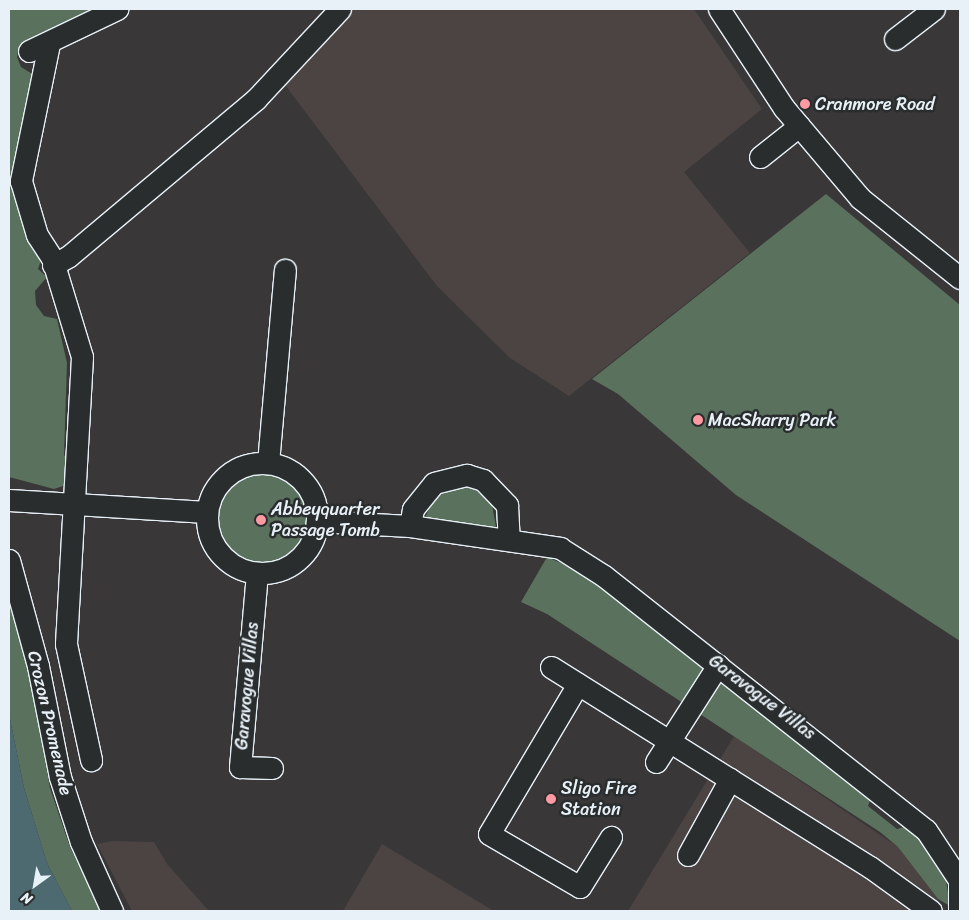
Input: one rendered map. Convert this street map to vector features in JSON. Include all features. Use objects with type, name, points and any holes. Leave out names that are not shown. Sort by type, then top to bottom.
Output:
[{"type":"street","points":[[91,760],[66,644],[66,580],[76,503],[82,357],[54,269],[23,199],[21,181],[39,47],[117,9]]},
{"type":"street","points":[[54,269],[256,99],[340,9]]},
{"type":"street","points":[[719,9],[799,126],[860,198],[960,278]]},
{"type":"street","points":[[895,39],[934,9]]},
{"type":"street","points":[[760,157],[799,126]]},
{"type":"street","points":[[268,463],[285,270]]},
{"type":"street","points":[[268,463],[291,471],[305,484],[318,521],[313,539],[302,556],[284,569],[257,573],[233,566],[218,551],[209,534],[207,512],[214,490],[228,475],[244,466],[268,463]]},
{"type":"street","points":[[410,526],[413,510],[434,483],[467,475],[483,480],[507,504],[509,538]]},
{"type":"street","points":[[9,500],[207,512]]},
{"type":"street","name":"Garavogue Villas","points":[[318,521],[410,526],[509,538],[560,548],[604,576],[718,664],[926,830],[959,880],[959,911]]},
{"type":"street","name":"Crozon Promenade","points":[[9,560],[38,666],[60,777],[81,842],[112,911]]},
{"type":"street","name":"Garavogue Villas","points":[[257,573],[240,767],[272,768]]},
{"type":"street","points":[[656,762],[671,742],[718,664]]},
{"type":"street","points":[[551,667],[870,867],[931,911]]},
{"type":"street","points":[[578,684],[489,834],[580,887],[611,836]]},
{"type":"street","points":[[688,855],[730,779]]},
{"type":"shaded area","points":[[346,9],[694,9],[762,109],[684,172],[750,253],[569,396],[510,358],[437,286],[285,85]]},
{"type":"shaded area","points":[[734,736],[898,847],[938,899],[934,911],[628,911]]},
{"type":"shaded area","points":[[112,841],[154,842],[167,864],[209,911],[132,911],[97,844]]},
{"type":"shaded area","points":[[382,844],[494,911],[343,911]]},
{"type":"green space","points":[[9,9],[92,9],[19,46],[17,57],[21,67],[37,77],[11,174],[17,177],[43,255],[38,269],[47,277],[35,291],[36,305],[44,316],[57,319],[67,363],[64,455],[71,463],[69,484],[54,489],[9,477]]},
{"type":"green space","points":[[826,194],[960,305],[960,641],[736,495],[618,394],[592,379]]},
{"type":"green space","points":[[262,473],[279,476],[294,486],[304,501],[307,518],[304,535],[294,550],[279,560],[262,563],[245,560],[230,550],[220,535],[217,518],[220,501],[230,486],[245,476]]},
{"type":"green space","points":[[465,486],[476,490],[492,505],[496,527],[425,518],[434,497]]},
{"type":"green space","points":[[547,557],[585,573],[872,795],[868,806],[897,829],[908,826],[931,850],[945,874],[950,906],[938,899],[898,847],[880,832],[547,614],[521,602]]},
{"type":"green space","points":[[9,602],[31,682],[50,788],[70,847],[101,911],[72,911],[47,863],[24,788],[9,714]]},
{"type":"water","points":[[9,714],[24,788],[47,863],[72,911],[9,911]]},
{"type":"place","name":"Cranmore Road","points":[[805,104]]},
{"type":"place","name":"MacSharry Park","points":[[698,420]]},
{"type":"place","name":"Abbeyquarter Passage Tomb","points":[[261,520]]},
{"type":"place","name":"Sligo Fire Station","points":[[551,799]]}]
